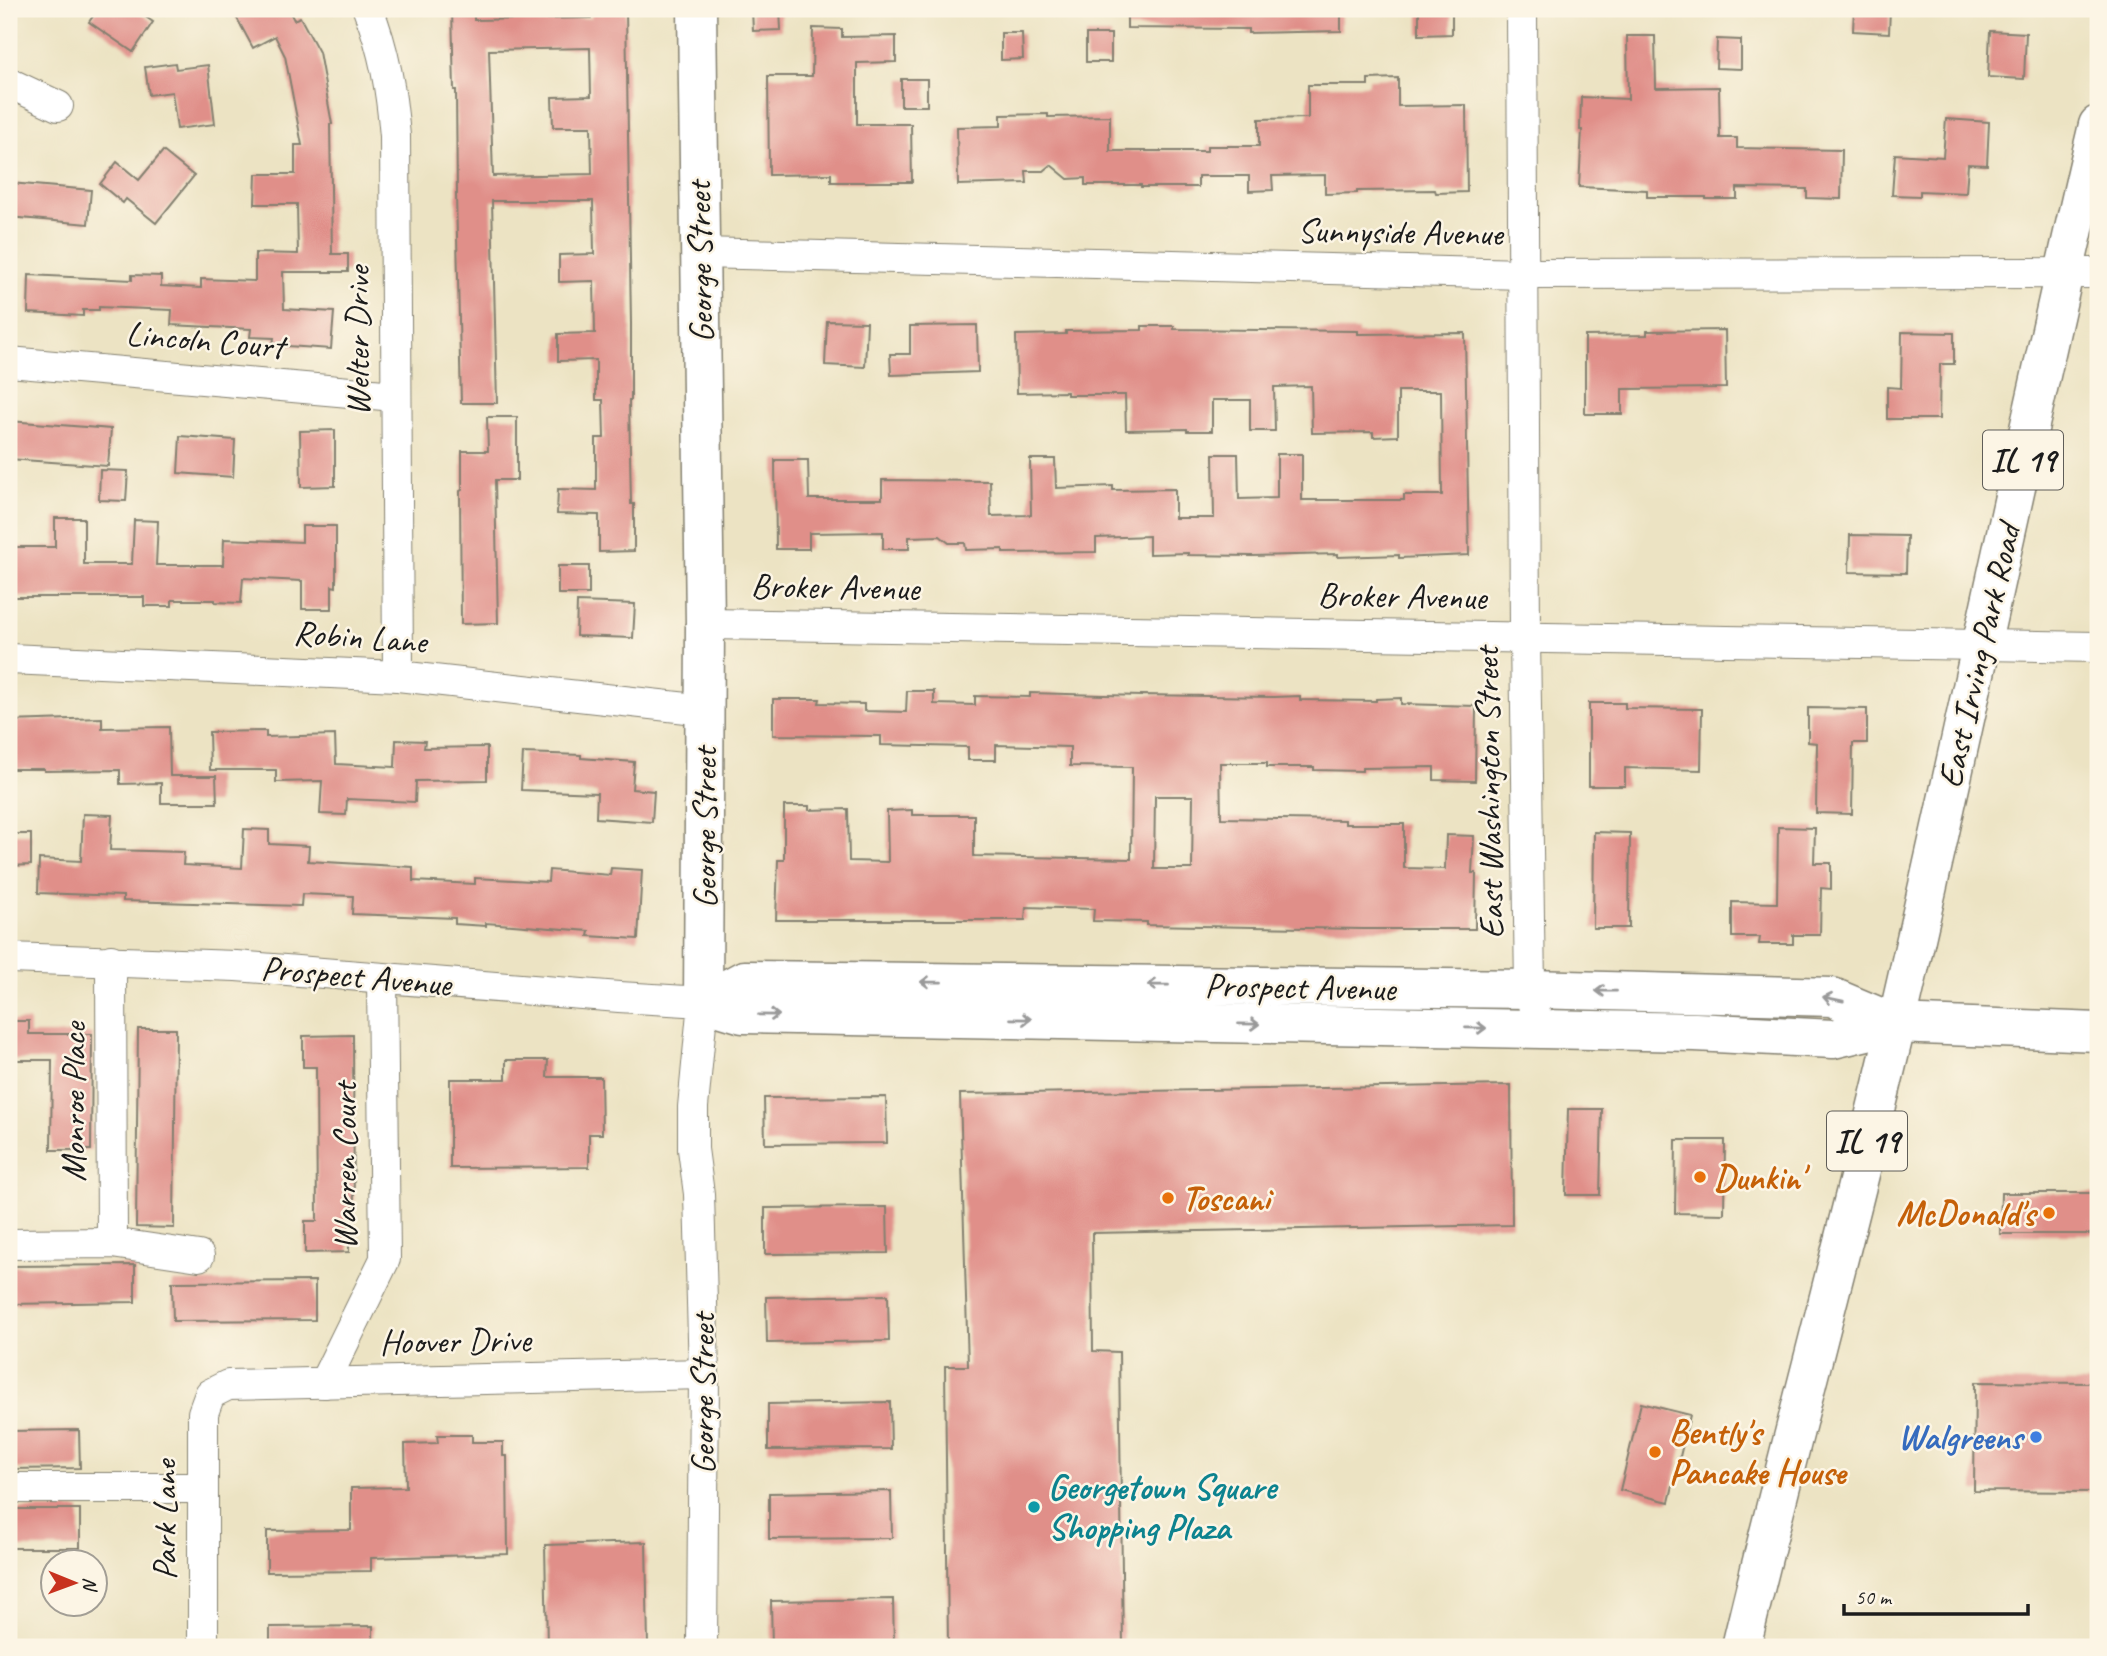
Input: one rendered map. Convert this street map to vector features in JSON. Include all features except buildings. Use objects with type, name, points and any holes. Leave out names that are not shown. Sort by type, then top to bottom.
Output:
[{"type":"street","name":"Welter Drive","points":[[368,9],[388,72],[395,136],[397,676]]},
{"type":"street","name":"George Street","points":[[697,9],[705,710],[703,1002],[693,1107],[693,1149],[699,1194],[704,1374],[702,1647]]},
{"type":"street","name":"East Washington Street","points":[[1522,9],[1525,637],[1530,989],[1538,1029]]},
{"type":"street","points":[[9,83],[58,106]]},
{"type":"street","name":"East Irving Park Road","points":[[1896,1024],[1982,645],[2081,273],[2098,125]]},
{"type":"street","name":"Sunnyside Avenue","points":[[700,253],[1524,274],[2081,273]]},
{"type":"street","name":"Lincoln Court","points":[[9,362],[396,396]]},
{"type":"street","name":"Broker Avenue","points":[[705,624],[2098,647]]},
{"type":"street","name":"Robin Lane","points":[[9,659],[397,676],[705,710]]},
{"type":"street","name":"Prospect Avenue","points":[[9,958],[236,966],[703,1002],[743,1014],[1695,1032],[1833,1039],[1896,1024],[2098,1032]]},
{"type":"street","name":"Monroe Place","points":[[111,960],[112,1243]]},
{"type":"street","name":"Warren Court","points":[[324,1383],[385,1259],[382,978]]},
{"type":"street","name":"Prospect Avenue","points":[[703,1002],[744,980],[1530,989],[1832,997],[1896,1024]]},
{"type":"street","name":"IL 19","points":[[1741,1647],[1896,1024]]},
{"type":"street","points":[[9,1244],[112,1243],[199,1256]]},
{"type":"street","name":"Hoover Drive","points":[[210,1394],[228,1385],[704,1374]]},
{"type":"street","name":"Park Lane","points":[[203,1647],[203,1413],[210,1394]]},
{"type":"street","points":[[9,1488],[202,1488]]},
{"type":"place","name":"Dunkin'","points":[[1700,1177]]},
{"type":"place","name":"Toscani","points":[[1168,1198]]},
{"type":"place","name":"McDonald's","points":[[2049,1213]]},
{"type":"place","name":"Walgreens","points":[[2036,1437]]},
{"type":"place","name":"Bently's Pancake House","points":[[1655,1452]]},
{"type":"place","name":"Georgetown Square Shopping Plaza","points":[[1034,1507]]}]
